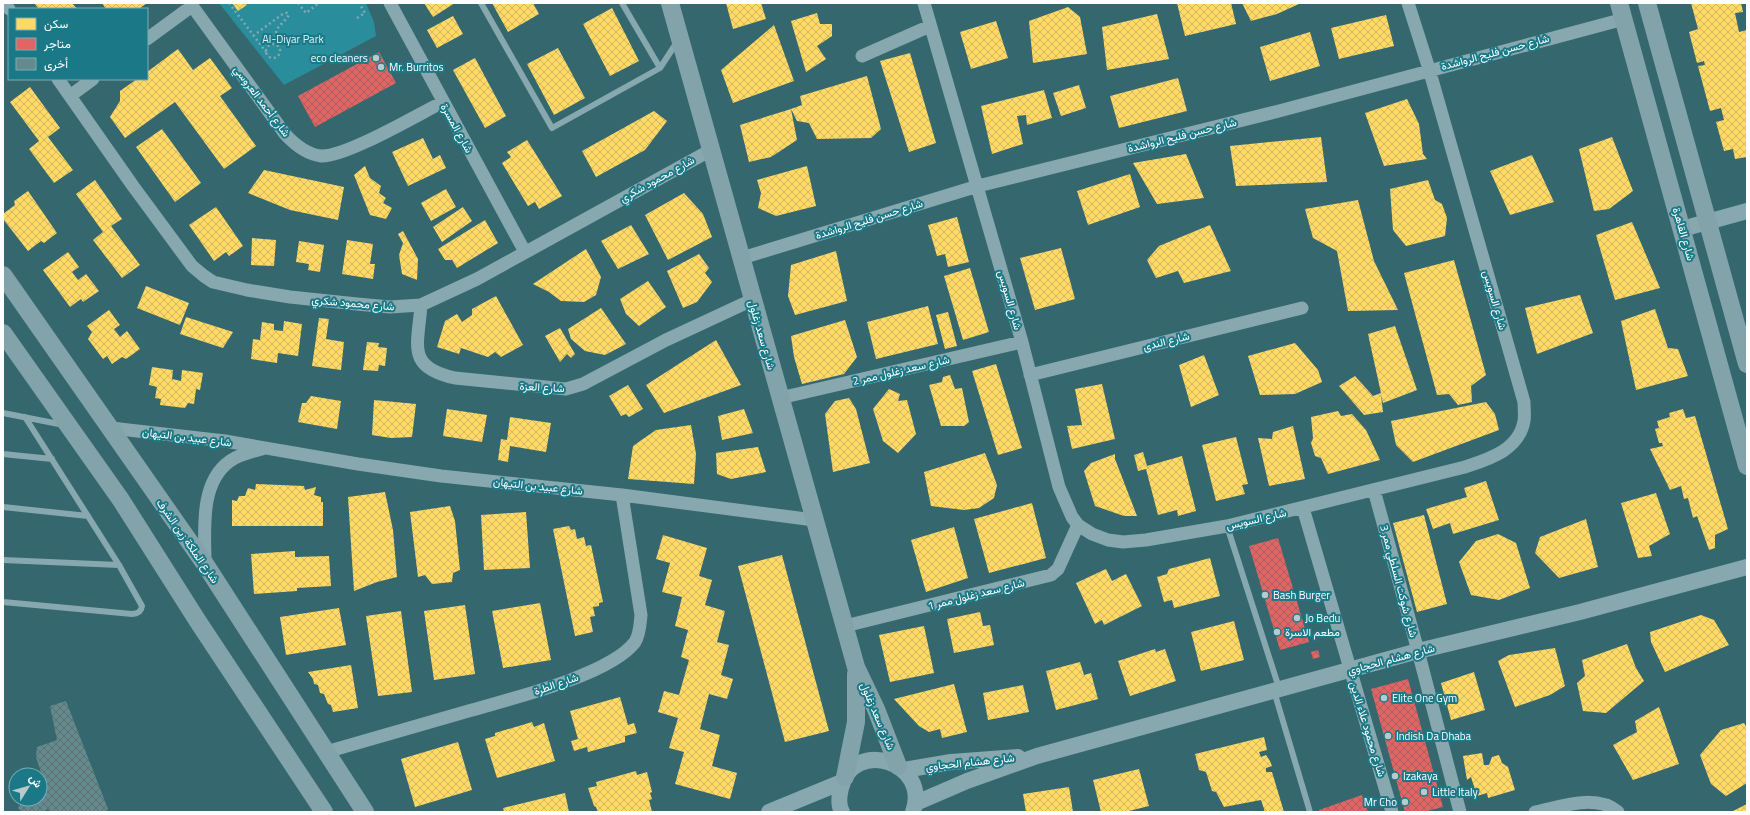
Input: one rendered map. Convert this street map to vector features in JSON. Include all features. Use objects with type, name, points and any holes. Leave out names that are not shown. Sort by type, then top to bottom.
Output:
[{"type":"main road","name":"شارع سعد زغلول","points":[[670,3],[856,667],[901,768]]},
{"type":"main road","points":[[1647,3],[1747,364]]},
{"type":"main road","name":"شارع القاهرة","points":[[1622,11],[1747,466]]},
{"type":"main road","name":"شارع الملكة زين الشرف","points":[[3,275],[205,564],[366,812]]},
{"type":"main road","points":[[3,333],[121,500],[316,805]]},
{"type":"main road","name":"شارع سعد زغلول","points":[[844,779],[856,722],[856,667]]},
{"type":"street","name":"شارع المسرة","points":[[390,3],[526,252]]},
{"type":"street","name":"شارع السويس","points":[[924,3],[1022,342],[1059,487],[1072,517],[1078,525],[1092,534],[1108,540],[1123,542],[1146,540],[1227,526],[1374,490],[1488,460],[1505,450],[1514,442],[1524,420],[1524,402],[1429,70],[1408,3]]},
{"type":"street","name":"شارع أحمد العروسي","points":[[191,5],[285,134],[303,150],[322,156],[345,151],[443,102]]},
{"type":"street","points":[[148,39],[191,5]]},
{"type":"street","name":"شارع حسن فليح الرواشدة","points":[[742,258],[978,186],[1279,111],[1429,70],[1622,11]]},
{"type":"street","points":[[862,56],[930,26]]},
{"type":"street","name":"شارع محمود شكري","points":[[59,80],[192,266],[204,276],[227,287],[290,297],[390,307],[422,306],[526,252],[711,150]]},
{"type":"street","points":[[70,96],[92,80]]},
{"type":"street","points":[[1682,229],[1747,211]]},
{"type":"street","name":"شارع العزة","points":[[422,306],[417,354],[424,365],[431,370],[440,375],[455,378],[566,389],[583,384],[666,340],[752,300]]},
{"type":"street","name":"شارع الندى","points":[[1030,375],[1302,308]]},
{"type":"street","name":"شارع سعد زغلول ممر 2","points":[[780,398],[1022,342]]},
{"type":"street","name":"شارع عبيد بن التيهان","points":[[111,428],[191,436],[441,476],[622,495],[814,520]]},
{"type":"street","name":"شارع عبيد بن التيهان","points":[[205,564],[204,526],[208,499],[213,482],[230,461],[240,455],[263,448]]},
{"type":"street","name":"شارع شوكت السلطي ممر 3","points":[[1374,490],[1418,650],[1460,812]]},
{"type":"street","name":"شارع الطرة","points":[[326,752],[545,688],[595,669],[628,649],[636,641],[640,630],[641,615],[622,495]]},
{"type":"street","name":"شارع محمود علاء الدين","points":[[1303,508],[1392,812]]},
{"type":"street","name":"شارع سعد زغلول ممر 1","points":[[844,626],[1052,575],[1058,569],[1078,525]]},
{"type":"street","name":"شارع هشام الحجاوي","points":[[914,807],[1037,756],[1418,650],[1580,612],[1747,567]]},
{"type":"street","name":"شارع هشام الحجاوي","points":[[901,768],[951,762],[1037,756]]},
{"type":"street","points":[[842,812],[839,795],[844,779],[853,768],[864,762],[875,759],[887,761],[901,768],[911,780],[915,791],[914,807]]},
{"type":"street","points":[[769,812],[844,779]]},
{"type":"street","points":[[1535,812],[1582,802],[1602,804],[1618,812]]},
{"type":"lane","points":[[481,3],[552,128],[660,68],[680,37]]},
{"type":"lane","points":[[622,3],[660,68]]},
{"type":"lane","points":[[3,413],[69,426]]},
{"type":"lane","points":[[3,602],[137,614],[141,611],[142,606],[119,566],[25,417]]},
{"type":"lane","points":[[3,454],[52,459]]},
{"type":"lane","points":[[3,507],[88,516]]},
{"type":"lane","points":[[1227,526],[1276,689],[1310,812]]},
{"type":"lane","points":[[3,560],[119,566]]},
{"type":"path","points":[[229,3],[253,36],[270,58],[277,58],[280,51],[277,45],[275,32],[279,25],[289,15],[284,13],[253,36]]},
{"type":"path","points":[[298,3],[306,13],[319,3]]},
{"type":"path","points":[[357,18],[365,13],[359,3]]},
{"type":"path","points":[[266,52],[268,46],[277,45]]},
{"type":"green space","name":"Al-Diyar Park","points":[[219,3],[366,3],[374,22],[376,36],[284,85]]},
{"type":"building: سكن","points":[[34,3],[72,3],[76,8],[38,8]]},
{"type":"building: سكن","points":[[102,3],[147,3],[140,8],[105,8]]},
{"type":"building: سكن","points":[[232,3],[245,3],[247,5],[238,11]]},
{"type":"building: سكن","points":[[424,3],[455,3],[433,17]]},
{"type":"building: سكن","points":[[492,3],[533,3],[539,14],[508,32]]},
{"type":"building: سكن","points":[[726,3],[761,3],[766,19],[733,29]]},
{"type":"building: سكن","points":[[1177,3],[1231,3],[1236,24],[1185,36]]},
{"type":"building: سكن","points":[[1242,3],[1301,3],[1277,14],[1251,21]]},
{"type":"building: سكن","points":[[1691,3],[1741,3],[1743,12],[1735,13],[1739,32],[1747,30],[1747,157],[1735,159],[1733,149],[1724,151],[1716,122],[1724,120],[1721,108],[1710,111],[1698,66],[1705,65],[1704,61],[1697,63],[1689,32],[1698,29]]},
{"type":"building: سكن","points":[[1068,7],[1080,17],[1087,54],[1033,63],[1029,21]]},
{"type":"building: سكن","points":[[612,8],[639,61],[610,76],[583,24]]},
{"type":"building: سكن","points":[[817,13],[820,24],[832,24],[832,36],[817,46],[826,59],[806,72],[791,21]]},
{"type":"building: سكن","points":[[1157,14],[1169,59],[1107,70],[1102,27]]},
{"type":"building: سكن","points":[[1386,15],[1394,46],[1339,59],[1331,28]]},
{"type":"building: سكن","points":[[453,16],[463,34],[437,48],[427,30]]},
{"type":"building: سكن","points":[[996,21],[1008,58],[971,69],[960,32]]},
{"type":"building: سكن","points":[[774,25],[794,81],[733,103],[721,70]]},
{"type":"building: سكن","points":[[1310,32],[1320,66],[1270,81],[1260,47]]},
{"type":"building: سكن","points":[[558,48],[585,98],[554,115],[527,64]]},
{"type":"building: سكن","points":[[178,49],[193,70],[210,58],[232,88],[220,96],[256,146],[224,169],[175,102],[125,138],[110,117],[120,101],[120,91],[136,80],[148,80],[148,71]]},
{"type":"building: سكن","points":[[910,53],[936,143],[909,152],[880,61]]},
{"type":"building: سكن","points":[[475,58],[506,116],[485,128],[453,70]]},
{"type":"building: سكن","points":[[867,76],[881,129],[871,138],[817,139],[809,123],[797,121],[791,109],[802,105],[800,96]]},
{"type":"building: سكن","points":[[1178,78],[1187,111],[1119,128],[1110,96]]},
{"type":"building: سكن","points":[[1079,85],[1086,108],[1061,116],[1053,93]]},
{"type":"building: سكن","points":[[30,87],[60,128],[48,137],[73,170],[54,183],[29,149],[39,141],[10,102]]},
{"type":"building: سكن","points":[[1044,90],[1052,118],[1027,125],[1026,115],[1017,116],[1023,144],[992,154],[981,106]]},
{"type":"building: سكن","points":[[1407,99],[1419,124],[1423,154],[1427,159],[1384,166],[1365,113]]},
{"type":"building: سكن","points":[[791,109],[797,140],[771,157],[749,162],[740,125]]},
{"type":"building: سكن","points":[[654,111],[667,121],[645,150],[596,177],[582,151]]},
{"type":"building: سكن","points":[[162,129],[201,183],[175,202],[136,147]]},
{"type":"building: سكن","points":[[1321,137],[1327,182],[1236,186],[1230,146]]},
{"type":"building: سكن","points":[[1612,137],[1633,191],[1609,209],[1594,211],[1579,149]]},
{"type":"building: سكن","points":[[423,138],[433,159],[440,155],[446,168],[408,186],[392,152]]},
{"type":"building: سكن","points":[[527,140],[562,196],[539,209],[535,202],[528,206],[502,163],[511,157],[507,152]]},
{"type":"building: سكن","points":[[1186,154],[1204,198],[1157,204],[1133,163]]},
{"type":"building: سكن","points":[[1532,155],[1554,202],[1510,215],[1490,171]]},
{"type":"building: سكن","points":[[365,166],[370,178],[381,186],[379,193],[386,198],[383,203],[392,208],[386,219],[370,215],[354,175]]},
{"type":"building: سكن","points":[[807,166],[816,206],[776,216],[758,208],[761,193],[757,180]]},
{"type":"building: سكن","points":[[264,170],[344,187],[338,220],[290,210],[248,193]]},
{"type":"building: سكن","points":[[1130,174],[1140,207],[1088,225],[1077,191]]},
{"type":"building: سكن","points":[[95,180],[122,219],[111,226],[140,265],[122,278],[93,240],[103,232],[76,194]]},
{"type":"building: سكن","points":[[1428,180],[1435,200],[1442,204],[1447,218],[1445,236],[1406,246],[1393,230],[1390,189]]},
{"type":"building: سكن","points":[[446,189],[456,207],[431,221],[421,203]]},
{"type":"building: سكن","points":[[28,191],[57,233],[44,243],[41,241],[28,251],[3,219],[3,214],[15,205],[14,201]]},
{"type":"building: سكن","points":[[684,193],[703,214],[712,237],[668,260],[645,215]]},
{"type":"building: سكن","points":[[1358,200],[1374,261],[1398,310],[1348,311],[1337,251],[1313,238],[1305,209]]},
{"type":"building: سكن","points":[[216,207],[243,246],[229,256],[226,252],[214,261],[189,225]]},
{"type":"building: سكن","points":[[463,207],[472,221],[442,242],[433,227]]},
{"type":"building: سكن","points":[[957,217],[969,262],[948,267],[945,254],[937,256],[928,225]]},
{"type":"building: سكن","points":[[485,220],[498,243],[457,268],[452,260],[445,260],[438,249]]},
{"type":"building: سكن","points":[[1632,222],[1660,288],[1615,300],[1596,235]]},
{"type":"building: سكن","points":[[631,225],[649,254],[618,269],[601,241]]},
{"type":"building: سكن","points":[[1210,225],[1231,271],[1184,283],[1178,271],[1156,278],[1147,260],[1159,246]]},
{"type":"building: سكن","points":[[403,231],[418,259],[417,280],[402,274],[399,255],[403,243],[398,234]]},
{"type":"building: سكن","points":[[252,238],[276,240],[274,266],[251,265]]},
{"type":"building: سكن","points":[[347,240],[373,244],[370,264],[375,264],[373,279],[342,274]]},
{"type":"building: سكن","points":[[299,241],[324,245],[320,272],[308,270],[309,264],[296,262]]},
{"type":"building: سكن","points":[[1061,248],[1075,299],[1035,310],[1020,258]]},
{"type":"building: سكن","points":[[586,249],[601,277],[596,295],[584,302],[561,301],[549,292],[533,284]]},
{"type":"building: سكن","points":[[836,251],[847,301],[795,315],[788,296],[791,265]]},
{"type":"building: سكن","points":[[68,252],[79,267],[72,272],[78,280],[86,274],[99,291],[83,302],[81,299],[70,307],[43,270]]},
{"type":"building: سكن","points":[[699,254],[709,268],[705,273],[712,282],[697,302],[683,308],[667,271]]},
{"type":"building: سكن","points":[[1454,260],[1486,375],[1471,386],[1472,402],[1458,405],[1449,394],[1437,395],[1404,273]]},
{"type":"building: سكن","points":[[970,268],[989,332],[963,340],[944,276]]},
{"type":"building: سكن","points":[[648,281],[666,307],[639,326],[626,314],[620,299]]},
{"type":"building: سكن","points":[[146,286],[189,303],[180,325],[137,308]]},
{"type":"building: سكن","points":[[1580,295],[1593,333],[1537,354],[1525,308]]},
{"type":"building: سكن","points":[[496,296],[523,345],[501,357],[495,352],[488,357],[461,348],[459,354],[437,347],[445,321],[457,314],[462,322],[472,315],[472,309]]},
{"type":"building: سكن","points":[[928,306],[938,344],[876,359],[867,322]]},
{"type":"building: سكن","points":[[601,308],[626,344],[605,355],[585,351],[571,339],[568,329]]},
{"type":"building: سكن","points":[[1655,309],[1668,348],[1678,349],[1688,376],[1636,390],[1621,321]]},
{"type":"building: سكن","points":[[109,310],[120,325],[114,329],[120,337],[127,331],[140,349],[126,359],[122,357],[112,364],[107,356],[103,359],[88,339],[92,332],[87,326]]},
{"type":"building: سكن","points":[[948,312],[957,346],[945,349],[936,315]]},
{"type":"building: سكن","points":[[186,317],[233,332],[223,348],[180,334]]},
{"type":"building: سكن","points":[[319,318],[329,319],[326,339],[344,342],[341,370],[312,366]]},
{"type":"building: سكن","points":[[845,320],[857,357],[844,374],[802,384],[794,357],[791,336]]},
{"type":"building: سكن","points":[[284,321],[302,324],[298,356],[278,353],[277,363],[251,359],[253,339],[260,340],[262,322],[274,324],[274,330],[283,331]]},
{"type":"building: سكن","points":[[1395,326],[1417,390],[1383,403],[1381,395],[1383,412],[1364,415],[1339,386],[1355,376],[1373,396],[1381,393],[1368,334]]},
{"type":"building: سكن","points":[[560,328],[575,354],[571,358],[567,354],[560,362],[545,336]]},
{"type":"building: سكن","points":[[716,340],[741,385],[664,413],[646,385]]},
{"type":"building: سكن","points":[[367,342],[379,343],[378,347],[387,348],[385,366],[379,365],[378,371],[363,370]]},
{"type":"building: سكن","points":[[1295,343],[1318,370],[1322,382],[1295,394],[1260,395],[1248,356]]},
{"type":"building: سكن","points":[[1204,355],[1219,395],[1191,407],[1179,365]]},
{"type":"building: سكن","points":[[996,364],[1022,448],[998,455],[972,371]]},
{"type":"building: سكن","points":[[152,367],[173,370],[172,379],[181,381],[182,370],[203,373],[200,390],[196,389],[194,404],[188,403],[185,408],[160,405],[161,399],[155,398],[157,387],[149,385]]},
{"type":"building: سكن","points":[[950,375],[955,389],[962,388],[969,422],[964,426],[941,426],[929,385],[942,382],[943,377]]},
{"type":"building: سكن","points":[[1102,384],[1115,439],[1072,449],[1067,426],[1082,425],[1075,389]]},
{"type":"building: سكن","points":[[628,385],[643,409],[629,417],[626,414],[621,416],[609,396]]},
{"type":"building: سكن","points":[[889,389],[900,394],[898,401],[907,400],[916,434],[898,453],[883,441],[873,409]]},
{"type":"building: سكن","points":[[311,396],[341,401],[337,429],[298,422],[302,403],[306,403]]},
{"type":"building: سكن","points":[[849,398],[856,409],[870,463],[833,472],[825,414],[835,401]]},
{"type":"building: سكن","points":[[374,400],[416,404],[412,437],[391,438],[372,435]]},
{"type":"building: سكن","points":[[1486,402],[1495,414],[1499,430],[1413,462],[1396,445],[1391,421]]},
{"type":"building: سكن","points":[[447,409],[487,415],[482,442],[443,436]]},
{"type":"building: سكن","points":[[744,409],[753,433],[722,440],[718,416]]},
{"type":"building: سكن","points":[[1683,409],[1686,418],[1695,416],[1728,529],[1715,535],[1715,548],[1709,550],[1697,516],[1693,518],[1688,498],[1684,499],[1681,486],[1670,490],[1650,449],[1663,446],[1662,443],[1659,443],[1655,429],[1659,428],[1657,421],[1670,417],[1669,413]]},
{"type":"building: سكن","points":[[1338,411],[1341,416],[1352,414],[1366,430],[1380,460],[1328,474],[1321,458],[1315,456],[1311,443],[1313,438],[1311,417]]},
{"type":"building: سكن","points":[[510,417],[551,423],[546,452],[510,446],[508,462],[498,460],[501,439],[507,440]]},
{"type":"building: سكن","points":[[691,425],[696,454],[694,484],[628,479],[633,446],[656,430]]},
{"type":"building: سكن","points":[[1293,426],[1305,479],[1269,486],[1258,438],[1272,439],[1273,432]]},
{"type":"building: سكن","points":[[1236,437],[1248,484],[1242,485],[1245,494],[1216,501],[1202,445]]},
{"type":"building: سكن","points":[[758,447],[766,472],[731,479],[717,474],[716,453]]},
{"type":"building: سكن","points":[[1143,452],[1147,466],[1182,456],[1196,511],[1178,516],[1177,510],[1158,515],[1146,469],[1138,471],[1134,455]]},
{"type":"building: سكن","points":[[985,453],[997,485],[994,498],[979,508],[964,510],[931,506],[924,472]]},
{"type":"building: سكن","points":[[1115,454],[1115,459],[1137,516],[1124,516],[1095,506],[1084,471],[1091,463]]},
{"type":"building: سكن","points":[[1486,481],[1499,520],[1453,534],[1450,523],[1433,529],[1426,509],[1467,497],[1464,488]]},
{"type":"building: سكن","points":[[256,484],[304,486],[305,490],[316,487],[314,495],[321,497],[321,502],[323,502],[323,526],[232,526],[232,500],[237,501],[239,496],[245,496],[248,488],[255,490]]},
{"type":"building: سكن","points":[[385,492],[393,530],[397,577],[377,582],[354,591],[348,497]]},
{"type":"building: سكن","points":[[1656,493],[1670,534],[1649,546],[1652,556],[1638,558],[1621,503]]},
{"type":"building: سكن","points":[[1032,503],[1046,558],[989,573],[974,519]]},
{"type":"building: سكن","points":[[450,506],[455,521],[460,570],[453,573],[452,582],[432,584],[425,575],[418,577],[410,512]]},
{"type":"building: سكن","points":[[526,512],[530,568],[484,570],[481,515]]},
{"type":"building: سكن","points":[[1424,515],[1447,604],[1417,612],[1393,523]]},
{"type":"building: سكن","points":[[1586,519],[1598,567],[1559,578],[1535,553],[1540,537]]},
{"type":"building: سكن","points":[[569,526],[571,530],[575,529],[577,539],[584,537],[586,546],[591,545],[603,602],[599,603],[599,606],[593,607],[595,616],[590,617],[593,632],[575,636],[553,529]]},
{"type":"building: سكن","points":[[954,527],[968,578],[926,592],[911,540]]},
{"type":"building: سكن","points":[[1498,534],[1516,543],[1530,588],[1499,600],[1471,595],[1459,562],[1476,541]]},
{"type":"building: سكن","points":[[663,535],[707,548],[699,576],[712,580],[705,605],[725,611],[717,642],[729,645],[721,675],[733,679],[727,699],[709,694],[700,729],[720,735],[712,766],[737,773],[730,799],[675,784],[684,752],[669,748],[678,718],[658,712],[664,691],[679,695],[689,660],[681,657],[688,630],[675,626],[682,597],[662,592],[670,563],[656,559]]},
{"type":"building: سكن","points":[[295,551],[295,557],[329,556],[331,586],[297,588],[297,591],[254,594],[251,554]]},
{"type":"building: سكن","points":[[782,555],[829,731],[785,742],[738,566]]},
{"type":"building: سكن","points":[[1210,558],[1220,596],[1174,608],[1172,600],[1164,602],[1157,577],[1167,574],[1169,569]]},
{"type":"building: سكن","points":[[1106,569],[1112,581],[1126,574],[1142,606],[1104,625],[1102,620],[1095,624],[1076,583]]},
{"type":"building: سكن","points":[[540,603],[551,660],[503,668],[492,611]]},
{"type":"building: سكن","points":[[465,605],[475,674],[434,680],[424,611]]},
{"type":"building: سكن","points":[[339,608],[346,645],[286,655],[280,617]]},
{"type":"building: سكن","points":[[401,611],[412,692],[378,696],[366,616]]},
{"type":"building: سكن","points":[[980,612],[983,626],[990,625],[994,645],[954,653],[947,619]]},
{"type":"building: سكن","points":[[1701,615],[1714,620],[1729,645],[1665,672],[1651,642],[1650,632]]},
{"type":"building: سكن","points":[[1234,621],[1244,660],[1201,671],[1191,632]]},
{"type":"building: سكن","points":[[924,626],[934,673],[890,682],[879,635]]},
{"type":"building: سكن","points":[[1627,644],[1636,668],[1644,681],[1606,713],[1583,711],[1577,683],[1585,676],[1582,660]]},
{"type":"building: سكن","points":[[1555,648],[1565,686],[1550,695],[1515,707],[1498,661],[1509,655]]},
{"type":"building: سكن","points":[[1155,649],[1156,652],[1165,649],[1176,681],[1130,696],[1118,661]]},
{"type":"building: سكن","points":[[1080,662],[1084,675],[1091,673],[1098,699],[1056,710],[1046,671]]},
{"type":"building: سكن","points":[[351,665],[358,708],[333,712],[331,705],[328,704],[324,694],[320,693],[318,685],[314,684],[313,679],[308,672]]},
{"type":"building: سكن","points":[[1474,672],[1485,710],[1451,720],[1441,683]]},
{"type":"building: سكن","points":[[954,684],[967,732],[942,738],[940,729],[929,732],[919,726],[894,699]]},
{"type":"building: سكن","points":[[1023,685],[1029,712],[988,720],[983,693]]},
{"type":"building: سكن","points":[[620,697],[628,725],[634,723],[637,733],[625,736],[625,742],[588,752],[587,747],[574,751],[571,741],[578,739],[570,711]]},
{"type":"building: سكن","points":[[1659,707],[1679,764],[1633,780],[1613,745],[1637,732],[1635,721]]},
{"type":"building: سكن","points":[[532,722],[534,727],[544,723],[555,761],[497,778],[485,739],[495,736],[495,733]]},
{"type":"building: سكن","points":[[1744,723],[1747,728],[1747,783],[1726,796],[1711,784],[1700,755],[1721,730]]},
{"type":"building: سكن","points":[[1264,737],[1267,750],[1259,752],[1261,757],[1266,755],[1270,761],[1272,766],[1266,768],[1266,772],[1272,772],[1284,812],[1265,812],[1261,800],[1224,807],[1216,792],[1212,791],[1206,772],[1199,770],[1195,754]]},
{"type":"building: سكن","points":[[458,742],[472,790],[415,807],[401,759]]},
{"type":"building: سكن","points":[[1482,753],[1484,765],[1489,765],[1492,757],[1499,755],[1502,763],[1508,767],[1515,790],[1488,798],[1487,793],[1477,796],[1471,777],[1467,780],[1463,756]]},
{"type":"building: سكن","points":[[1139,769],[1149,806],[1125,812],[1101,812],[1093,780]]},
{"type":"building: سكن","points":[[636,771],[637,775],[647,772],[652,792],[650,793],[652,799],[649,800],[652,812],[598,812],[594,806],[588,788],[597,786],[596,782]]},
{"type":"building: سكن","points":[[1069,787],[1073,812],[1026,812],[1023,794]]},
{"type":"building: سكن","points":[[565,793],[569,812],[504,812],[503,808]]},
{"type":"building: سكن","points":[[1747,804],[1747,812],[1731,812]]},
{"type":"building: متاجر","points":[[379,52],[396,83],[315,127],[298,96]]},
{"type":"building: متاجر","points":[[1278,538],[1309,642],[1280,650],[1249,546]]},
{"type":"building: متاجر","points":[[1318,650],[1320,657],[1313,659],[1311,652]]},
{"type":"building: متاجر","points":[[1408,679],[1443,807],[1423,812],[1405,812],[1371,689]]},
{"type":"building: متاجر","points":[[1362,795],[1368,812],[1319,812],[1319,810]]},
{"type":"building: أخرى","points":[[66,701],[108,809],[105,812],[51,812],[48,809],[43,812],[22,812],[18,808],[48,807],[48,767],[39,767],[36,757],[37,747],[57,740],[50,706]]},
{"type":"place","name":"eco cleaners","points":[[376,58]]},
{"type":"place","name":"Mr. Burritos","points":[[381,67]]},
{"type":"place","name":"Bash Burger","points":[[1265,595]]},
{"type":"place","name":"Jo Bedu","points":[[1297,618]]},
{"type":"place","name":"مطعم الاسرة","points":[[1277,632]]},
{"type":"place","name":"Elite One Gym","points":[[1384,698]]},
{"type":"place","name":"Indish Da Dhaba","points":[[1388,736]]},
{"type":"place","name":"Izakaya","points":[[1395,776]]},
{"type":"place","name":"Little Italy","points":[[1424,792]]},
{"type":"place","name":"Mr Cho","points":[[1405,802]]}]
